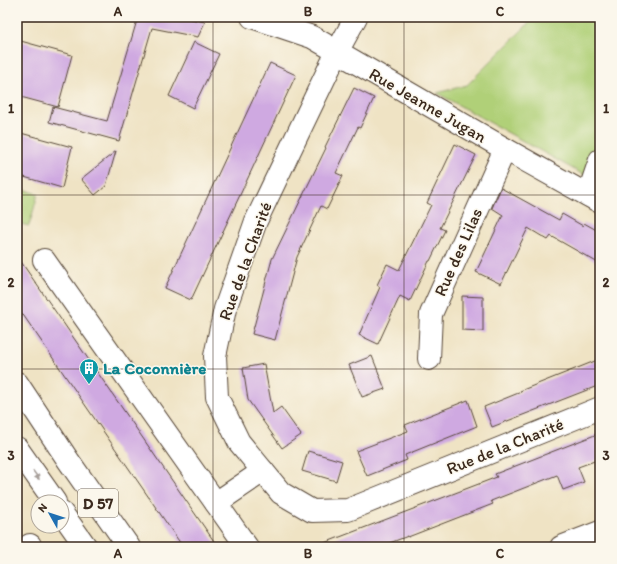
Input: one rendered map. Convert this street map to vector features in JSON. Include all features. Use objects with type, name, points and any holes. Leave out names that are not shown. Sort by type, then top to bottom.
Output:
[{"type":"street","name":"Rue Jeanne Jugan","points":[[252,17],[312,38],[505,149],[594,198]]},
{"type":"street","name":"Rue de la Charité","points":[[356,17],[337,52],[256,221],[225,309],[215,356],[217,396],[239,442],[281,493],[312,510],[348,510],[600,408]]},
{"type":"street","name":"Rue des Lilas","points":[[429,359],[431,314],[505,149]]},
{"type":"street","points":[[594,198],[600,160]]},
{"type":"street","points":[[44,260],[247,547]]},
{"type":"street","name":"D 57","points":[[17,383],[68,460],[129,547]]},
{"type":"street","points":[[17,399],[68,460]]},
{"type":"street","name":"D 57","points":[[17,448],[49,494]]},
{"type":"street","points":[[216,503],[263,471]]},
{"type":"street","name":"D 57","points":[[70,524],[86,547]]},
{"type":"street","points":[[561,547],[600,532]]},
{"type":"green space","points":[[535,17],[600,17],[600,184],[437,93],[467,85]]},
{"type":"green space","points":[[17,187],[38,194],[29,226],[17,223]]},
{"type":"building","points":[[138,17],[182,17],[205,22],[198,37],[152,28],[119,141],[49,122],[53,107],[107,121]]},
{"type":"building","points":[[17,40],[72,55],[58,107],[17,96]]},
{"type":"building","points":[[194,42],[219,54],[193,108],[169,96]]},
{"type":"building","points":[[270,63],[296,75],[191,300],[165,288]]},
{"type":"building","points":[[354,88],[374,98],[336,173],[343,176],[327,209],[321,206],[297,257],[275,340],[252,334],[272,259]]},
{"type":"building","points":[[17,132],[72,147],[62,188],[17,175]]},
{"type":"building","points":[[455,144],[476,155],[440,228],[445,230],[410,301],[400,296],[378,344],[359,335],[380,287],[377,285],[387,264],[399,270],[431,205],[427,203]]},
{"type":"building","points":[[116,151],[106,186],[95,195],[81,179]]},
{"type":"building","points":[[501,188],[559,220],[562,214],[583,226],[584,223],[600,232],[600,264],[551,236],[548,240],[528,228],[501,284],[476,272],[503,215],[492,208]]},
{"type":"building","name":"La Coconnière","points":[[17,256],[218,547],[183,547],[17,306]]},
{"type":"building","points":[[462,296],[483,297],[483,331],[462,330]]},
{"type":"building","points":[[372,356],[385,389],[362,397],[349,365]]},
{"type":"building","points":[[600,359],[600,385],[492,427],[484,407]]},
{"type":"building","points":[[264,364],[273,413],[281,407],[301,435],[282,448],[248,400],[243,368]]},
{"type":"building","points":[[468,400],[477,426],[405,455],[407,460],[367,476],[356,451],[408,431],[405,425]]},
{"type":"building","points":[[600,433],[600,459],[578,467],[584,482],[563,490],[557,475],[491,501],[493,504],[379,547],[319,547],[319,545],[497,477],[495,474]]},
{"type":"building","points":[[308,451],[342,461],[336,481],[302,471]]},
{"type":"place","name":"La Coconnière","points":[[89,385]]}]
